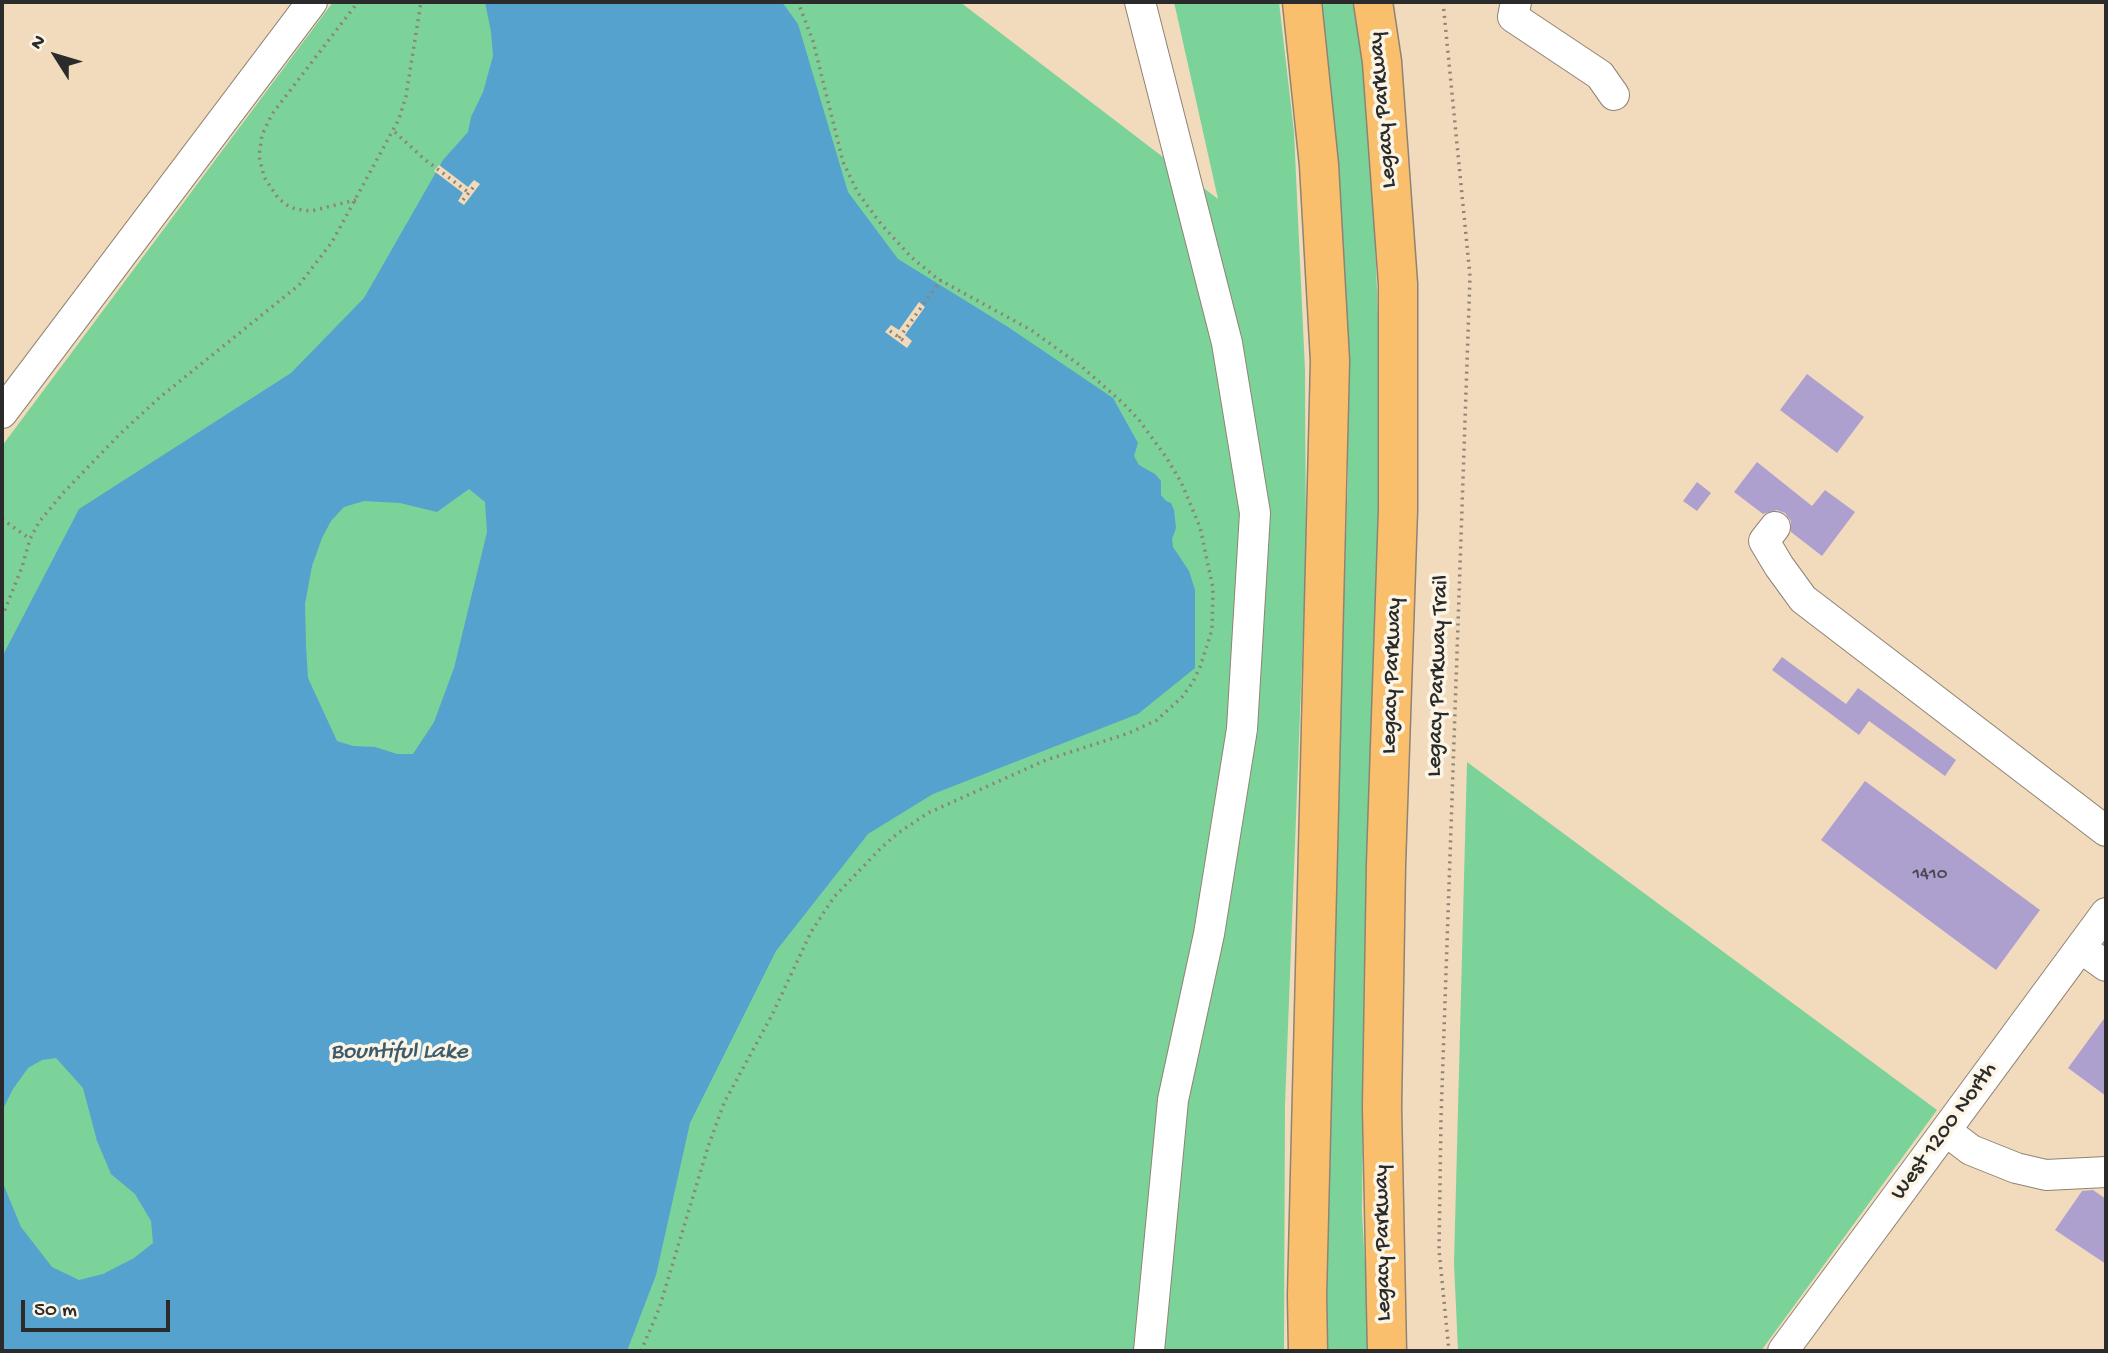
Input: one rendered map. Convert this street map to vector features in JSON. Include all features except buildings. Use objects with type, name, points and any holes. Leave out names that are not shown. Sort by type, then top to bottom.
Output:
[{"type":"highway","points":[[1302,2],[1319,165],[1330,361],[1307,1295],[1308,1351]]},
{"type":"highway","name":"Legacy Parkway","points":[[1373,2],[1382,62],[1398,284],[1398,510],[1386,865],[1382,1107],[1387,1351]]},
{"type":"street","points":[[2,413],[312,2]]},
{"type":"street","points":[[1139,2],[1227,343],[1255,513],[1242,729],[1209,934],[1173,1100],[1149,1351]]},
{"type":"street","points":[[1516,2],[1513,17],[1600,75],[1614,95]]},
{"type":"street","points":[[1775,527],[1765,541],[1803,599],[2106,831]]},
{"type":"street","name":"West 1200 North","points":[[1783,1351],[2106,913]]},
{"type":"street","points":[[2081,947],[2106,966]]},
{"type":"street","points":[[1946,1131],[1970,1150],[2016,1168],[2046,1175],[2106,1172]]},
{"type":"path","points":[[356,200],[311,211],[287,205],[278,198],[264,177],[259,156],[262,135],[272,114],[358,2]]},
{"type":"path","points":[[2,617],[30,539],[51,507],[120,434],[182,378],[299,285],[332,242],[394,131],[406,96],[421,2]]},
{"type":"path","points":[[641,1351],[659,1309],[724,1103],[772,1015],[811,932],[834,897],[881,848],[928,813],[1046,760],[1129,733],[1157,720],[1182,697],[1193,682],[1212,630],[1213,588],[1200,527],[1181,482],[1150,435],[1124,404],[1081,366],[1031,330],[924,269],[868,207],[850,178],[844,162],[813,41],[798,2]]},
{"type":"path","name":"Legacy Parkway Trail","points":[[1443,2],[1470,276],[1441,1118],[1439,1250],[1449,1351]]},
{"type":"path","points":[[394,131],[423,158],[469,193]]},
{"type":"path","points":[[463,200],[476,184]]},
{"type":"path","points":[[898,338],[941,280]]},
{"type":"path","points":[[890,331],[907,344]]},
{"type":"path","points":[[2,519],[30,539]]},
{"type":"green space","points":[[333,2],[960,2],[1218,199],[1174,2],[1279,2],[1294,132],[1305,370],[1306,557],[1285,1105],[1284,1351],[2,1351],[2,446]]},
{"type":"green space","points":[[1321,2],[1358,2],[1370,134],[1375,237],[1380,375],[1379,493],[1364,967],[1362,1212],[1370,1351],[1325,1351],[1334,896],[1348,476],[1340,205]]},
{"type":"green space","points":[[1467,762],[1937,1110],[1761,1351],[1458,1351],[1454,1263]]},
{"type":"water","name":"Bountiful Lake","points":[[485,2],[782,2],[798,24],[848,192],[898,259],[1008,327],[1113,398],[1138,443],[1134,456],[1139,465],[1155,474],[1161,481],[1161,495],[1171,503],[1174,510],[1176,528],[1172,539],[1173,547],[1189,571],[1195,590],[1195,668],[1138,714],[933,794],[868,834],[776,951],[690,1123],[656,1275],[627,1351],[2,1351],[2,1181],[21,1227],[52,1267],[79,1280],[103,1274],[134,1258],[153,1243],[151,1221],[135,1194],[111,1174],[97,1141],[83,1088],[56,1058],[42,1060],[28,1068],[2,1111],[2,657],[79,509],[291,373],[364,298],[443,160],[468,132],[493,56]],"holes":[[[469,489],[485,502],[487,532],[454,668],[434,722],[413,754],[397,754],[375,747],[353,746],[337,741],[308,678],[306,645],[305,604],[312,566],[331,521],[344,507],[364,501],[400,503],[437,512]]]},
{"type":"pier","points":[[439,165],[468,187],[474,180],[480,184],[464,205],[458,201],[463,193],[434,171]]},
{"type":"pier","points":[[919,302],[925,307],[905,335],[912,341],[907,348],[885,332],[891,325],[899,330]]}]
